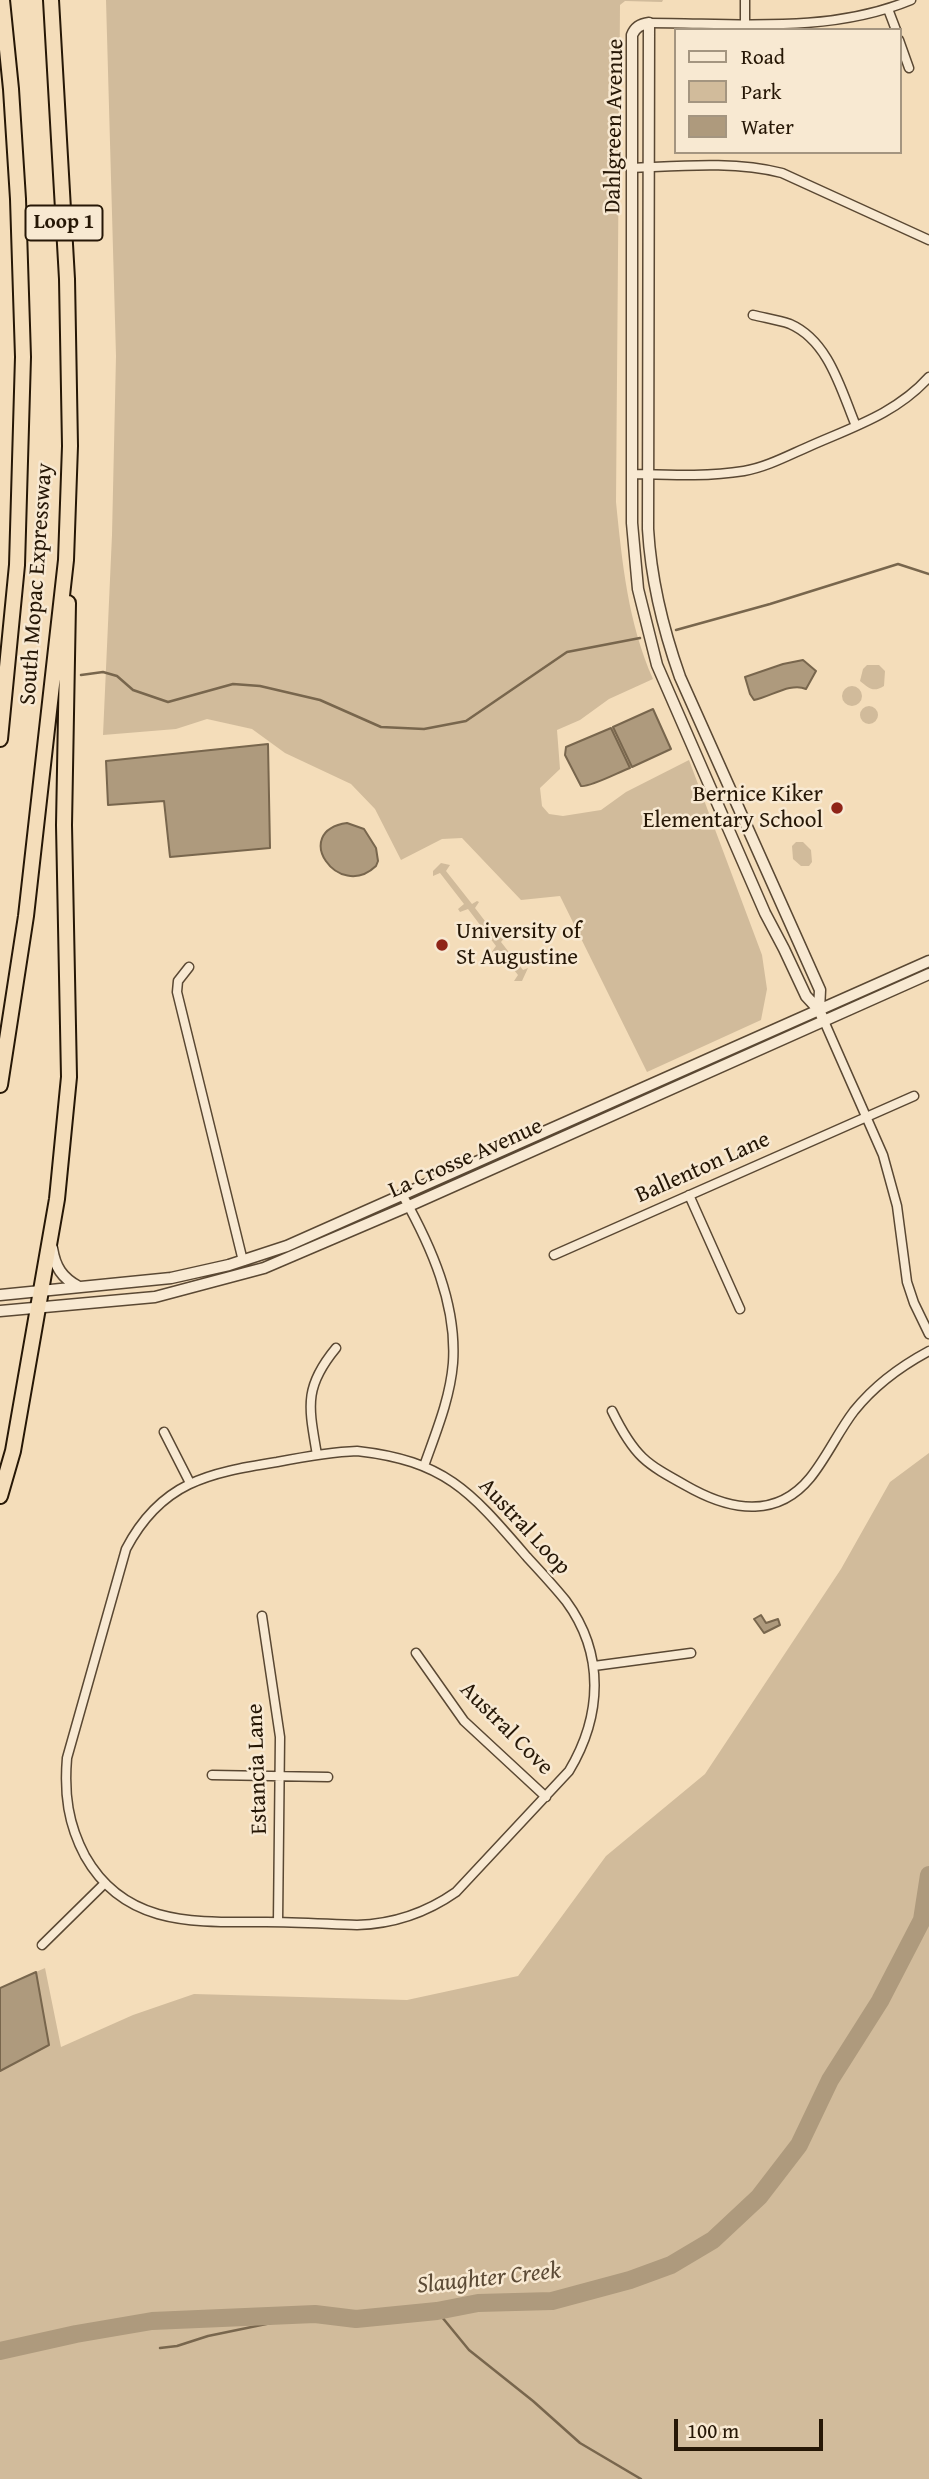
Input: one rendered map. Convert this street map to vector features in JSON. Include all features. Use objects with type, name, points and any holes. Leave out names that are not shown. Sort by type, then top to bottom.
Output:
[{"type":"highway","name":"South Mopac Expressway","points":[[0,738],[17,565],[23,357],[18,199],[2,0]]},
{"type":"highway","name":"South Mopac Expressway","points":[[0,1085],[26,916],[66,560],[70,446],[67,279],[51,0]]},
{"type":"highway","points":[[0,1496],[13,1451],[57,1199],[69,1077],[64,825],[69,625],[66,560]]},
{"type":"street","points":[[744,0],[744,23]]},
{"type":"street","points":[[649,23],[828,22],[856,18],[911,0]]},
{"type":"street","points":[[888,9],[895,28]]},
{"type":"street","name":"Dahlgreen Avenue","points":[[819,1010],[820,990],[672,653],[651,564],[648,529],[649,23],[640,25],[632,35],[632,474],[633,543],[638,589],[657,665],[765,913],[806,996],[819,1010],[883,1155],[894,1191],[907,1282],[929,1334]]},
{"type":"street","points":[[901,46],[909,68]]},
{"type":"street","points":[[632,168],[741,166],[774,171],[929,240]]},
{"type":"street","points":[[753,315],[789,324],[816,344],[829,362],[856,426]]},
{"type":"street","points":[[632,474],[707,475],[748,470],[772,463],[879,416],[903,402],[929,377]]},
{"type":"street","name":"La Crosse Avenue","points":[[0,1295],[163,1280],[243,1261],[287,1246],[929,961]]},
{"type":"street","points":[[189,967],[178,981],[177,992],[243,1261]]},
{"type":"street","name":"La Crosse Avenue","points":[[0,1311],[155,1297],[234,1277],[302,1254],[929,974]]},
{"type":"street","name":"Ballenton Lane","points":[[554,1255],[915,1096]]},
{"type":"street","points":[[689,1195],[740,1309]]},
{"type":"street","points":[[403,1196],[440,1277],[448,1303],[453,1337],[449,1392],[424,1466]]},
{"type":"street","points":[[50,1237],[54,1263],[66,1280],[80,1287]]},
{"type":"street","points":[[317,1455],[310,1398],[318,1372],[336,1348]]},
{"type":"street","points":[[612,1411],[630,1444],[653,1467],[722,1503],[740,1507],[761,1506],[780,1500],[805,1484],[842,1428],[867,1397],[894,1373],[929,1351]]},
{"type":"street","points":[[164,1432],[190,1483]]},
{"type":"street","name":"Austral Loop","points":[[357,1451],[400,1457],[424,1466],[457,1484],[478,1501],[565,1600],[582,1628],[594,1666],[594,1710],[585,1741],[569,1771],[547,1797],[463,1885],[435,1906],[394,1921],[377,1924],[195,1922],[160,1916],[128,1901],[105,1883],[88,1861],[71,1826],[65,1786],[67,1758],[126,1549],[139,1527],[158,1505],[190,1483],[223,1471],[317,1455],[357,1451]]},
{"type":"street","name":"Estancia Lane","points":[[262,1616],[278,1713],[278,1922]]},
{"type":"street","name":"Austral Cove","points":[[416,1653],[464,1721],[547,1797]]},
{"type":"street","points":[[594,1666],[691,1653]]},
{"type":"street","points":[[212,1775],[328,1777]]},
{"type":"street","points":[[42,1945],[105,1883]]},
{"type":"green space","points":[[106,0],[663,0],[625,1],[620,5],[616,502],[632,614],[644,658],[653,679],[609,699],[580,720],[557,730],[560,769],[540,788],[542,806],[549,814],[563,816],[601,810],[626,792],[689,760],[762,955],[767,989],[761,1020],[647,1072],[560,896],[521,900],[462,838],[442,839],[401,860],[375,809],[351,784],[285,753],[252,729],[207,719],[176,729],[103,735],[112,535],[116,356]]},
{"type":"green space","points":[[867,665],[879,665],[885,671],[884,686],[869,688],[860,681]]},
{"type":"green space","points":[[852,686],[859,689],[862,696],[859,703],[852,706],[845,703],[842,696],[845,689]]},
{"type":"green space","points":[[869,706],[877,711],[878,715],[873,723],[869,724],[861,719],[860,715],[865,707]]},
{"type":"green space","points":[[796,842],[803,842],[811,850],[812,862],[809,866],[801,866],[793,859],[792,846]]},
{"type":"green space","points":[[441,863],[450,865],[446,871],[472,904],[479,902],[475,908],[498,938],[505,937],[501,942],[523,970],[528,968],[522,981],[514,981],[518,975],[499,951],[491,953],[496,946],[468,909],[460,912],[458,909],[464,904],[440,873],[433,876],[433,871]]},
{"type":"green space","points":[[929,1453],[929,2479],[0,2479],[0,1988],[45,1968],[61,2047],[133,2015],[194,1994],[407,2000],[518,1976],[606,1856],[705,1774],[841,1569],[890,1482]]},
{"type":"water","points":[[803,660],[816,671],[806,689],[794,687],[754,700],[745,677]]},
{"type":"water","points":[[653,709],[671,749],[632,767],[613,727]]},
{"type":"water","points":[[611,728],[630,768],[581,786],[565,755],[566,747]]},
{"type":"water","points":[[268,744],[270,848],[170,857],[164,801],[108,805],[106,761]]},
{"type":"water","points":[[347,823],[364,829],[376,848],[376,866],[362,875],[347,876],[335,870],[326,861],[321,850],[322,838],[330,829]]},
{"type":"water","points":[[761,1615],[766,1623],[778,1619],[780,1625],[764,1633],[754,1619]]},
{"type":"water","points":[[36,1972],[49,2045],[0,2071],[0,1988]]},
{"type":"waterway","points":[[676,630],[898,564],[929,574]]},
{"type":"waterway","points":[[81,675],[103,672],[117,676],[133,690],[168,702],[233,684],[260,686],[320,700],[381,727],[424,729],[466,721],[567,652],[640,638]]},
{"type":"waterway","name":"Slaughter Creek","points":[[0,2351],[152,2321],[315,2314],[356,2319],[437,2311],[478,2303],[552,2301],[630,2280],[671,2265],[713,2240],[759,2197],[799,2145],[830,2080],[880,2001],[922,1920],[929,1875]]},
{"type":"waterway","points":[[437,2311],[469,2350],[580,2443],[641,2479]]},
{"type":"waterway","points":[[160,2348],[271,2323],[273,2315]]},
{"type":"place","name":"Bernice Kiker Elementary School","points":[[837,808]]},
{"type":"place","name":"University of St Augustine","points":[[442,945]]}]
